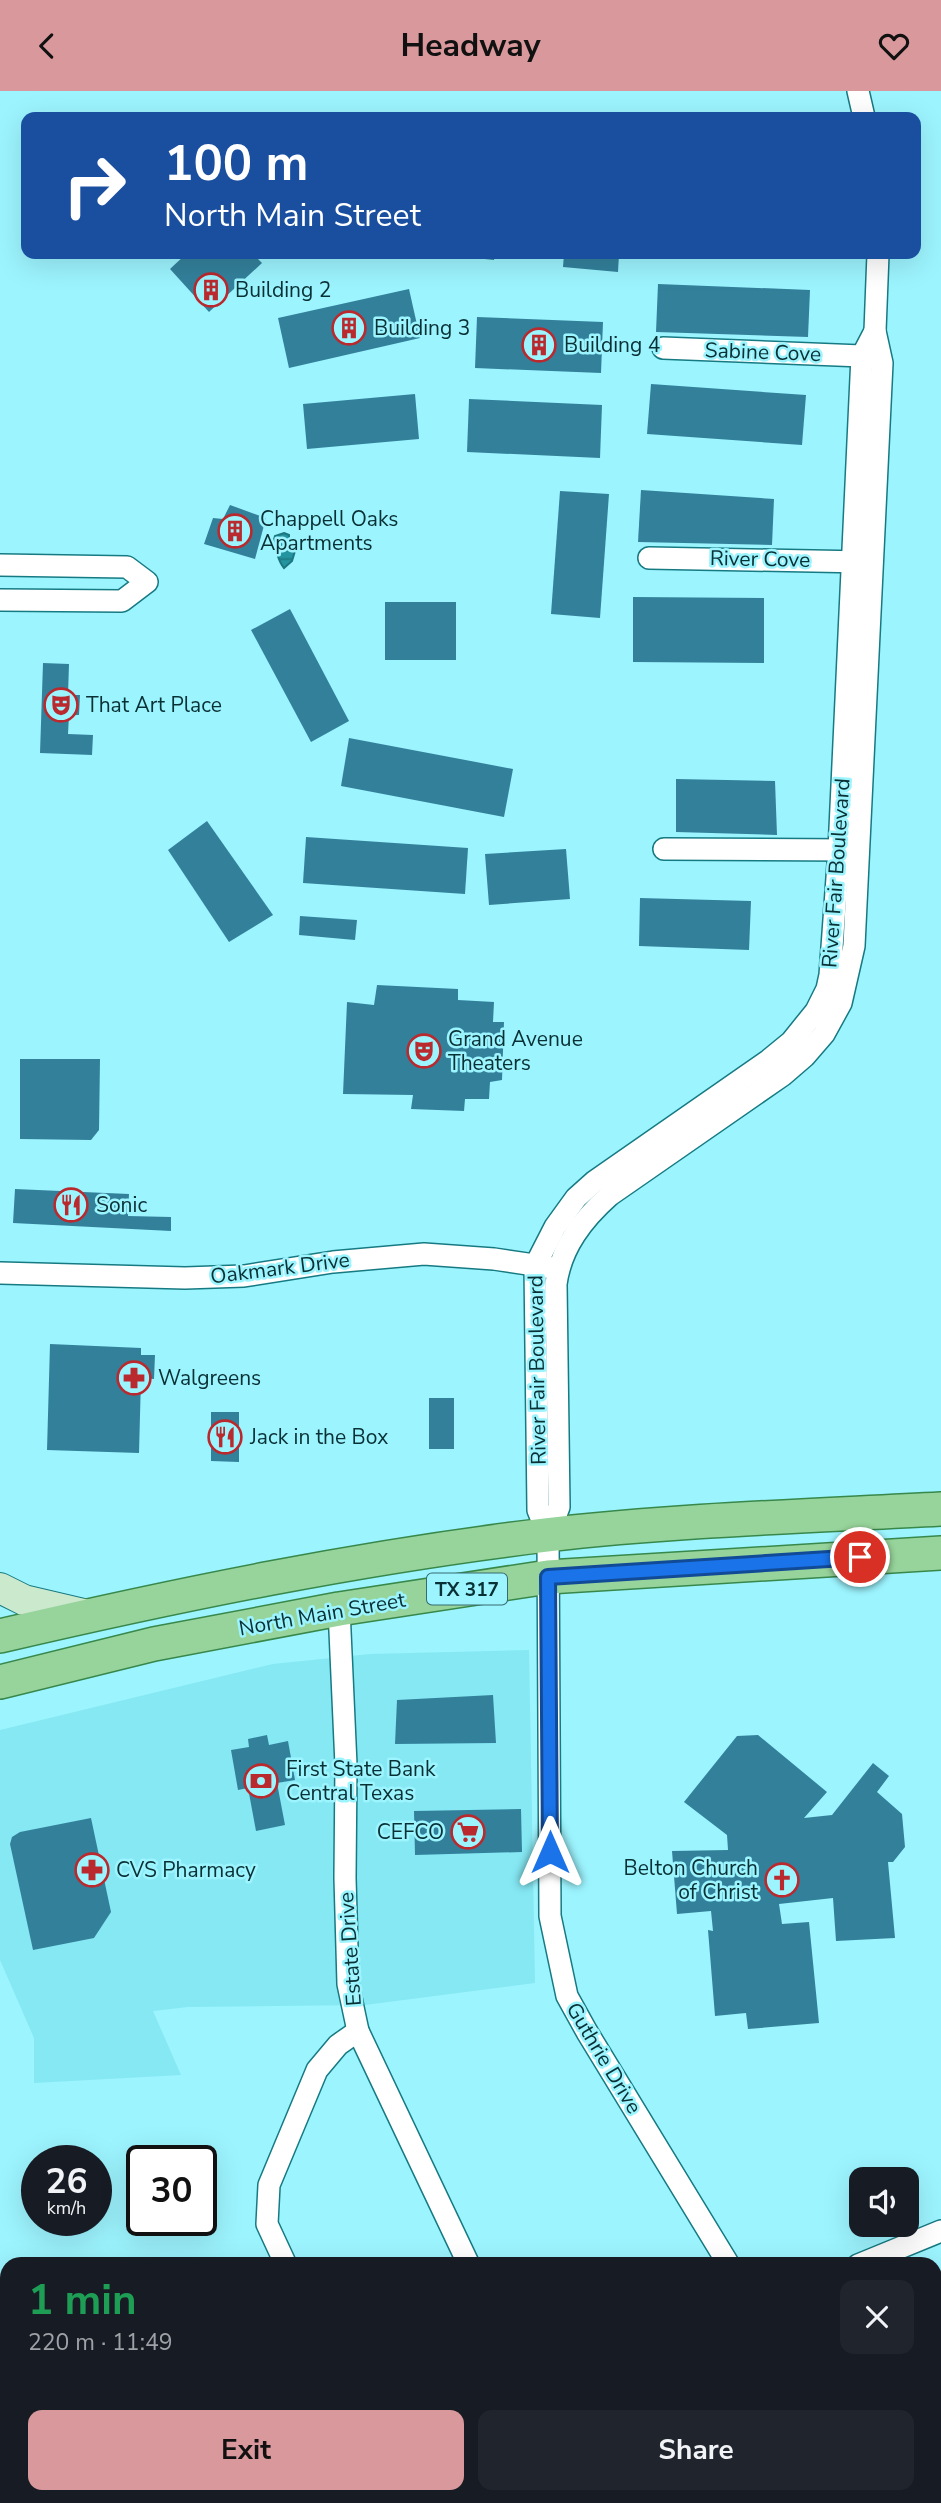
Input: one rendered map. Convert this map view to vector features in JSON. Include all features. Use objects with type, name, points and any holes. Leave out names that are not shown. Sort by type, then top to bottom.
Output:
[{"type":"main road","name":"North Main Street","points":[[0,1636],[88,1615],[340,1565],[548,1535],[750,1519],[941,1509]]},
{"type":"main road","name":"North Main Street","points":[[0,1682],[154,1644],[339,1609],[548,1577],[941,1553]]},
{"type":"main road","points":[[0,1588],[24,1600],[88,1615]]},
{"type":"street","points":[[858,91],[863,112]]},
{"type":"street","name":"River Fair Boulevard","points":[[862,562],[882,363],[875,331],[878,259]]},
{"type":"street","name":"River Fair Boulevard","points":[[548,1577],[548,1535],[559,1507],[555,1328],[558,1269],[569,1242],[590,1213],[610,1195],[783,1075],[805,1056],[823,1017],[849,850],[862,562],[862,356],[875,331]]},
{"type":"street","name":"Sabine Cove","points":[[663,348],[862,356]]},
{"type":"street","name":"River Cove","points":[[649,558],[862,562]]},
{"type":"street","points":[[0,565],[127,567],[147,582],[122,601],[0,600]]},
{"type":"street","points":[[79,567],[79,601]]},
{"type":"street","points":[[664,849],[849,850]]},
{"type":"street","name":"River Fair Boulevard","points":[[548,1535],[538,1510],[535,1266],[555,1227],[576,1198],[596,1181],[769,1061],[823,1017]]},
{"type":"street","name":"Oakmark Drive","points":[[0,1273],[184,1278],[244,1276],[333,1262],[424,1254],[494,1259],[558,1269]]},
{"type":"street","name":"Guthrie Drive","points":[[548,1577],[550,1916],[567,1996],[724,2257]]},
{"type":"street","name":"Estate Drive","points":[[339,1609],[346,1765],[348,1985],[358,2031],[465,2257]]},
{"type":"street","points":[[282,2257],[267,2224],[268,2185],[317,2070],[338,2045],[358,2031]]},
{"type":"street","points":[[878,2257],[941,2231]]},
{"type":"shaded area","points":[[284,533],[289,535],[289,544],[295,551],[292,561],[284,568],[273,543],[275,536]]},
{"type":"shaded area","points":[[529,1650],[535,1983],[365,2005],[188,2007],[153,2011],[181,2075],[34,2083],[34,2038],[0,1960],[0,1730],[273,1664],[370,1654]]},
{"type":"building","name":"Building 2","points":[[181,259],[258,259],[262,263],[209,312],[170,269]]},
{"type":"building","points":[[564,259],[619,259],[618,272],[563,267]]},
{"type":"building","points":[[658,284],[810,290],[808,337],[656,332]]},
{"type":"building","name":"Building 3","points":[[409,289],[420,338],[289,368],[278,318]]},
{"type":"building","name":"Building 4","points":[[477,317],[603,322],[601,373],[475,368]]},
{"type":"building","points":[[651,384],[806,395],[802,445],[647,434]]},
{"type":"building","points":[[415,394],[419,439],[307,449],[303,404]]},
{"type":"building","points":[[469,399],[602,405],[600,458],[467,452]]},
{"type":"building","points":[[641,490],[774,499],[772,545],[638,542]]},
{"type":"building","points":[[560,491],[609,494],[600,618],[551,614]]},
{"type":"building","name":"Chappell Oaks Apartments","points":[[230,505],[266,518],[255,559],[204,544],[213,518],[223,519]]},
{"type":"building","points":[[633,597],[764,598],[764,663],[633,662]]},
{"type":"building","points":[[385,602],[456,602],[456,660],[385,660]]},
{"type":"building","points":[[290,609],[349,721],[311,742],[251,630]]},
{"type":"building","name":"That Art Place","points":[[43,663],[69,664],[68,695],[80,695],[79,715],[69,715],[68,734],[93,735],[92,755],[40,753]]},
{"type":"building","points":[[349,738],[513,769],[504,817],[341,786]]},
{"type":"building","points":[[676,779],[775,781],[777,835],[676,832]]},
{"type":"building","points":[[207,821],[273,915],[229,942],[168,850]]},
{"type":"building","points":[[306,837],[468,848],[465,894],[303,883]]},
{"type":"building","points":[[566,849],[570,899],[489,905],[485,854]]},
{"type":"building","points":[[640,898],[751,901],[749,950],[639,946]]},
{"type":"building","points":[[300,916],[357,920],[355,940],[299,935]]},
{"type":"building","name":"Grand Avenue Theaters","points":[[377,985],[458,989],[458,1000],[494,1002],[493,1022],[504,1022],[502,1080],[490,1082],[489,1099],[465,1099],[464,1111],[411,1109],[413,1095],[343,1094],[347,1002],[374,1005]]},
{"type":"building","points":[[20,1059],[100,1059],[99,1130],[91,1140],[20,1139]]},
{"type":"building","name":"Sonic","points":[[15,1189],[129,1194],[128,1216],[171,1217],[171,1231],[13,1223]]},
{"type":"building","name":"Walgreens","points":[[50,1344],[141,1348],[141,1355],[155,1355],[154,1379],[141,1378],[139,1453],[47,1450]]},
{"type":"building","points":[[429,1398],[454,1398],[454,1449],[429,1449]]},
{"type":"building","name":"Jack in the Box","points":[[211,1412],[239,1412],[239,1462],[211,1461]]},
{"type":"building","points":[[493,1695],[496,1743],[395,1744],[397,1700]]},
{"type":"building","name":"First State Bank Central Texas","points":[[267,1735],[269,1745],[288,1741],[295,1780],[277,1783],[285,1825],[256,1831],[248,1788],[238,1790],[231,1750],[249,1747],[248,1739]]},
{"type":"building","name":"Belton Church of Christ","points":[[758,1735],[827,1792],[804,1818],[832,1815],[873,1763],[889,1776],[877,1792],[902,1814],[905,1847],[893,1862],[888,1862],[895,1938],[836,1941],[833,1898],[779,1904],[782,1924],[809,1922],[819,2023],[748,2029],[746,2013],[715,2016],[708,1930],[713,1931],[711,1911],[677,1914],[672,1851],[728,1850],[727,1835],[684,1802],[737,1736]]},
{"type":"building","name":"CEFCO","points":[[521,1809],[522,1852],[415,1855],[414,1811]]},
{"type":"building","name":"CVS Pharmacy","points":[[91,1818],[111,1912],[94,1938],[33,1950],[10,1844],[12,1837],[20,1832]]},
{"type":"place","name":"Building 2","points":[[211,290]]},
{"type":"place","name":"Building 3","points":[[349,328]]},
{"type":"place","name":"Building 4","points":[[539,345]]},
{"type":"place","name":"Chappell Oaks Apartments","points":[[235,531]]},
{"type":"place","name":"That Art Place","points":[[61,705]]},
{"type":"place","name":"Grand Avenue Theaters","points":[[424,1051]]},
{"type":"place","name":"Sonic","points":[[71,1205]]},
{"type":"place","name":"Walgreens","points":[[134,1378]]},
{"type":"place","name":"Jack in the Box","points":[[225,1437]]},
{"type":"place","name":"First State Bank Central Texas","points":[[261,1781]]},
{"type":"place","name":"CEFCO","points":[[468,1832]]},
{"type":"place","name":"CVS Pharmacy","points":[[92,1870]]},
{"type":"place","name":"Belton Church of Christ","points":[[782,1880]]},
{"type":"route","points":[[550,1852],[548,1577],[860,1557]]}]
